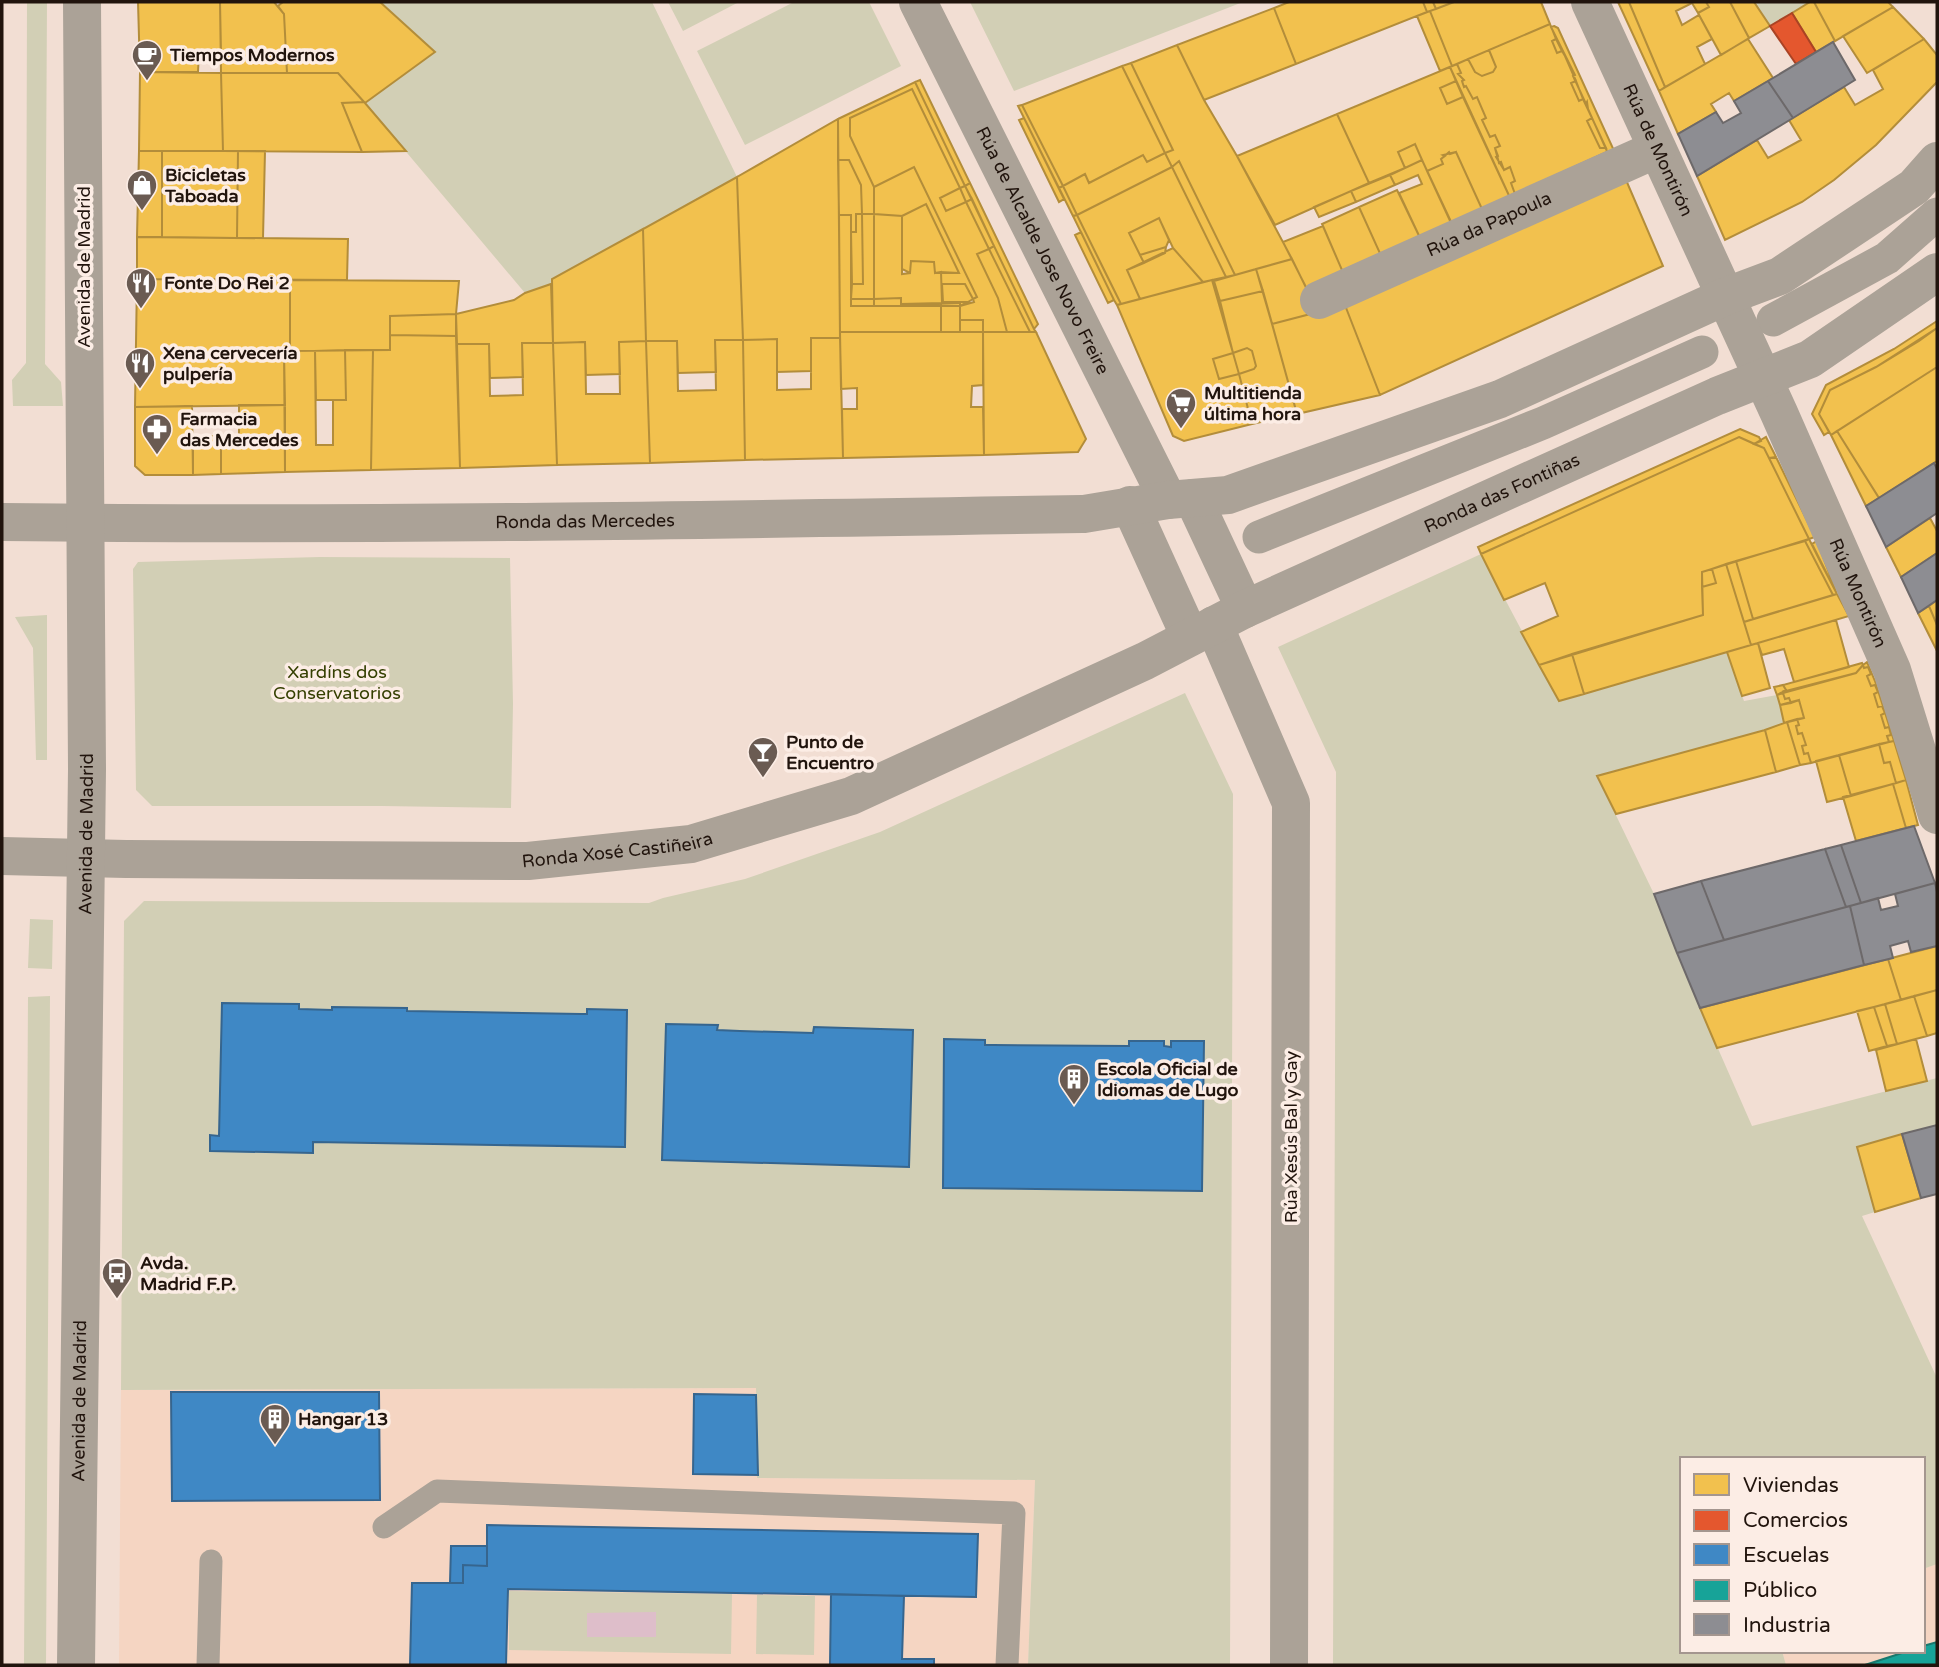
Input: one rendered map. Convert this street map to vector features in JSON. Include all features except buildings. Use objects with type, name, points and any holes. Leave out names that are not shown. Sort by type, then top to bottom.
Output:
[{"type":"street","name":"Avenida de Madrid","points":[[75,1665],[86,858],[82,2]]},
{"type":"street","name":"Rúa de Alcalde Jose Novo Freire","points":[[918,2],[1180,499],[1216,624]]},
{"type":"street","name":"Rúa de Montirón","points":[[1590,2],[1761,377]]},
{"type":"street","name":"Rúa da Papoula","points":[[1319,300],[1657,149]]},
{"type":"street","points":[[1180,499],[1228,495],[1500,398],[1724,298],[1780,276],[1914,187],[1937,161]]},
{"type":"street","points":[[1773,320],[1888,258],[1937,214]]},
{"type":"street","name":"Ronda das Fontiñas","points":[[1216,624],[1761,377],[1810,359],[1937,272]]},
{"type":"street","points":[[1259,537],[1543,423],[1702,352]]},
{"type":"street","name":"Rúa Montirón","points":[[1761,377],[1892,670],[1937,815]]},
{"type":"street","name":"Ronda das Mercedes","points":[[2,522],[507,523],[1084,514],[1180,499]]},
{"type":"street","points":[[1130,505],[1216,624]]},
{"type":"street","name":"Ronda Xosé Castiñeira","points":[[2,856],[528,861],[691,844],[851,796],[1145,661],[1216,624]]},
{"type":"street","name":"Rúa Xesús Bal y Gay","points":[[1216,624],[1292,803],[1289,1665]]},
{"type":"lane","points":[[384,1527],[437,1491],[1014,1513],[1007,1665]]},
{"type":"lane","points":[[208,1665],[211,1561]]},
{"type":"shaded area","points":[[756,1388],[758,1478],[1035,1480],[1028,1665],[119,1665],[121,1390]]},
{"type":"shaded area","points":[[1937,1564],[1937,1665],[1786,1665],[1783,1653],[1925,1653],[1925,1568]]},
{"type":"shaded area","points":[[656,1612],[656,1637],[587,1637],[587,1613]]},
{"type":"green space","points":[[27,2],[47,2],[45,364],[61,382],[63,406],[13,406],[12,380],[26,363]]},
{"type":"green space","points":[[380,2],[652,2],[737,177],[552,279],[551,284],[525,293],[365,103],[435,52]]},
{"type":"green space","points":[[668,2],[739,2],[683,31]]},
{"type":"green space","points":[[794,2],[869,2],[901,66],[745,145],[697,51]]},
{"type":"green space","points":[[970,2],[1243,2],[1014,91]]},
{"type":"green space","points":[[1754,2],[1810,2],[1770,26]]},
{"type":"green space","points":[[1481,554],[1559,701],[1727,652],[1744,701],[1777,695],[1785,725],[1597,776],[1654,894],[1680,962],[1752,1126],[1937,1078],[1937,1125],[1857,1148],[1875,1212],[1862,1216],[1937,1378],[1937,1564],[1925,1568],[1925,1457],[1680,1457],[1680,1653],[1783,1653],[1786,1665],[1333,1665],[1336,772],[1278,647]]},
{"type":"green space","name":"Xardíns dos Conservatorios","points":[[320,557],[510,558],[513,704],[511,808],[152,806],[136,790],[133,569],[138,562]]},
{"type":"green space","points":[[47,615],[47,760],[36,760],[33,648],[15,617]]},
{"type":"green space","points":[[1185,693],[1233,794],[1230,1665],[1028,1665],[1035,1480],[757,1478],[756,1388],[121,1390],[124,921],[144,901],[649,903],[745,879],[880,832]]},
{"type":"green space","points":[[30,919],[53,920],[52,969],[28,968]]},
{"type":"green space","points":[[50,996],[46,1665],[24,1665],[28,997]]},
{"type":"green space","points":[[509,1591],[732,1594],[731,1654],[509,1650]]},
{"type":"green space","points":[[757,1595],[815,1596],[814,1655],[756,1654]]},
{"type":"place","name":"Tiempos Modernos","points":[[147,82]]},
{"type":"place","name":"Bicicletas Taboada","points":[[142,212]]},
{"type":"place","name":"Fonte Do Rei 2","points":[[141,310]]},
{"type":"place","name":"Xena cervecería pulpería","points":[[140,390]]},
{"type":"place","name":"Multitienda última hora","points":[[1181,430]]},
{"type":"place","name":"Farmacia das Mercedes","points":[[157,456]]},
{"type":"place","name":"Punto de Encuentro","points":[[763,779]]},
{"type":"place","name":"Escola Oficial de Idiomas de Lugo","points":[[1074,1106]]},
{"type":"place","name":"Avda. Madrid F.P.","points":[[117,1300]]},
{"type":"place","name":"Hangar 13","points":[[275,1446]]}]
